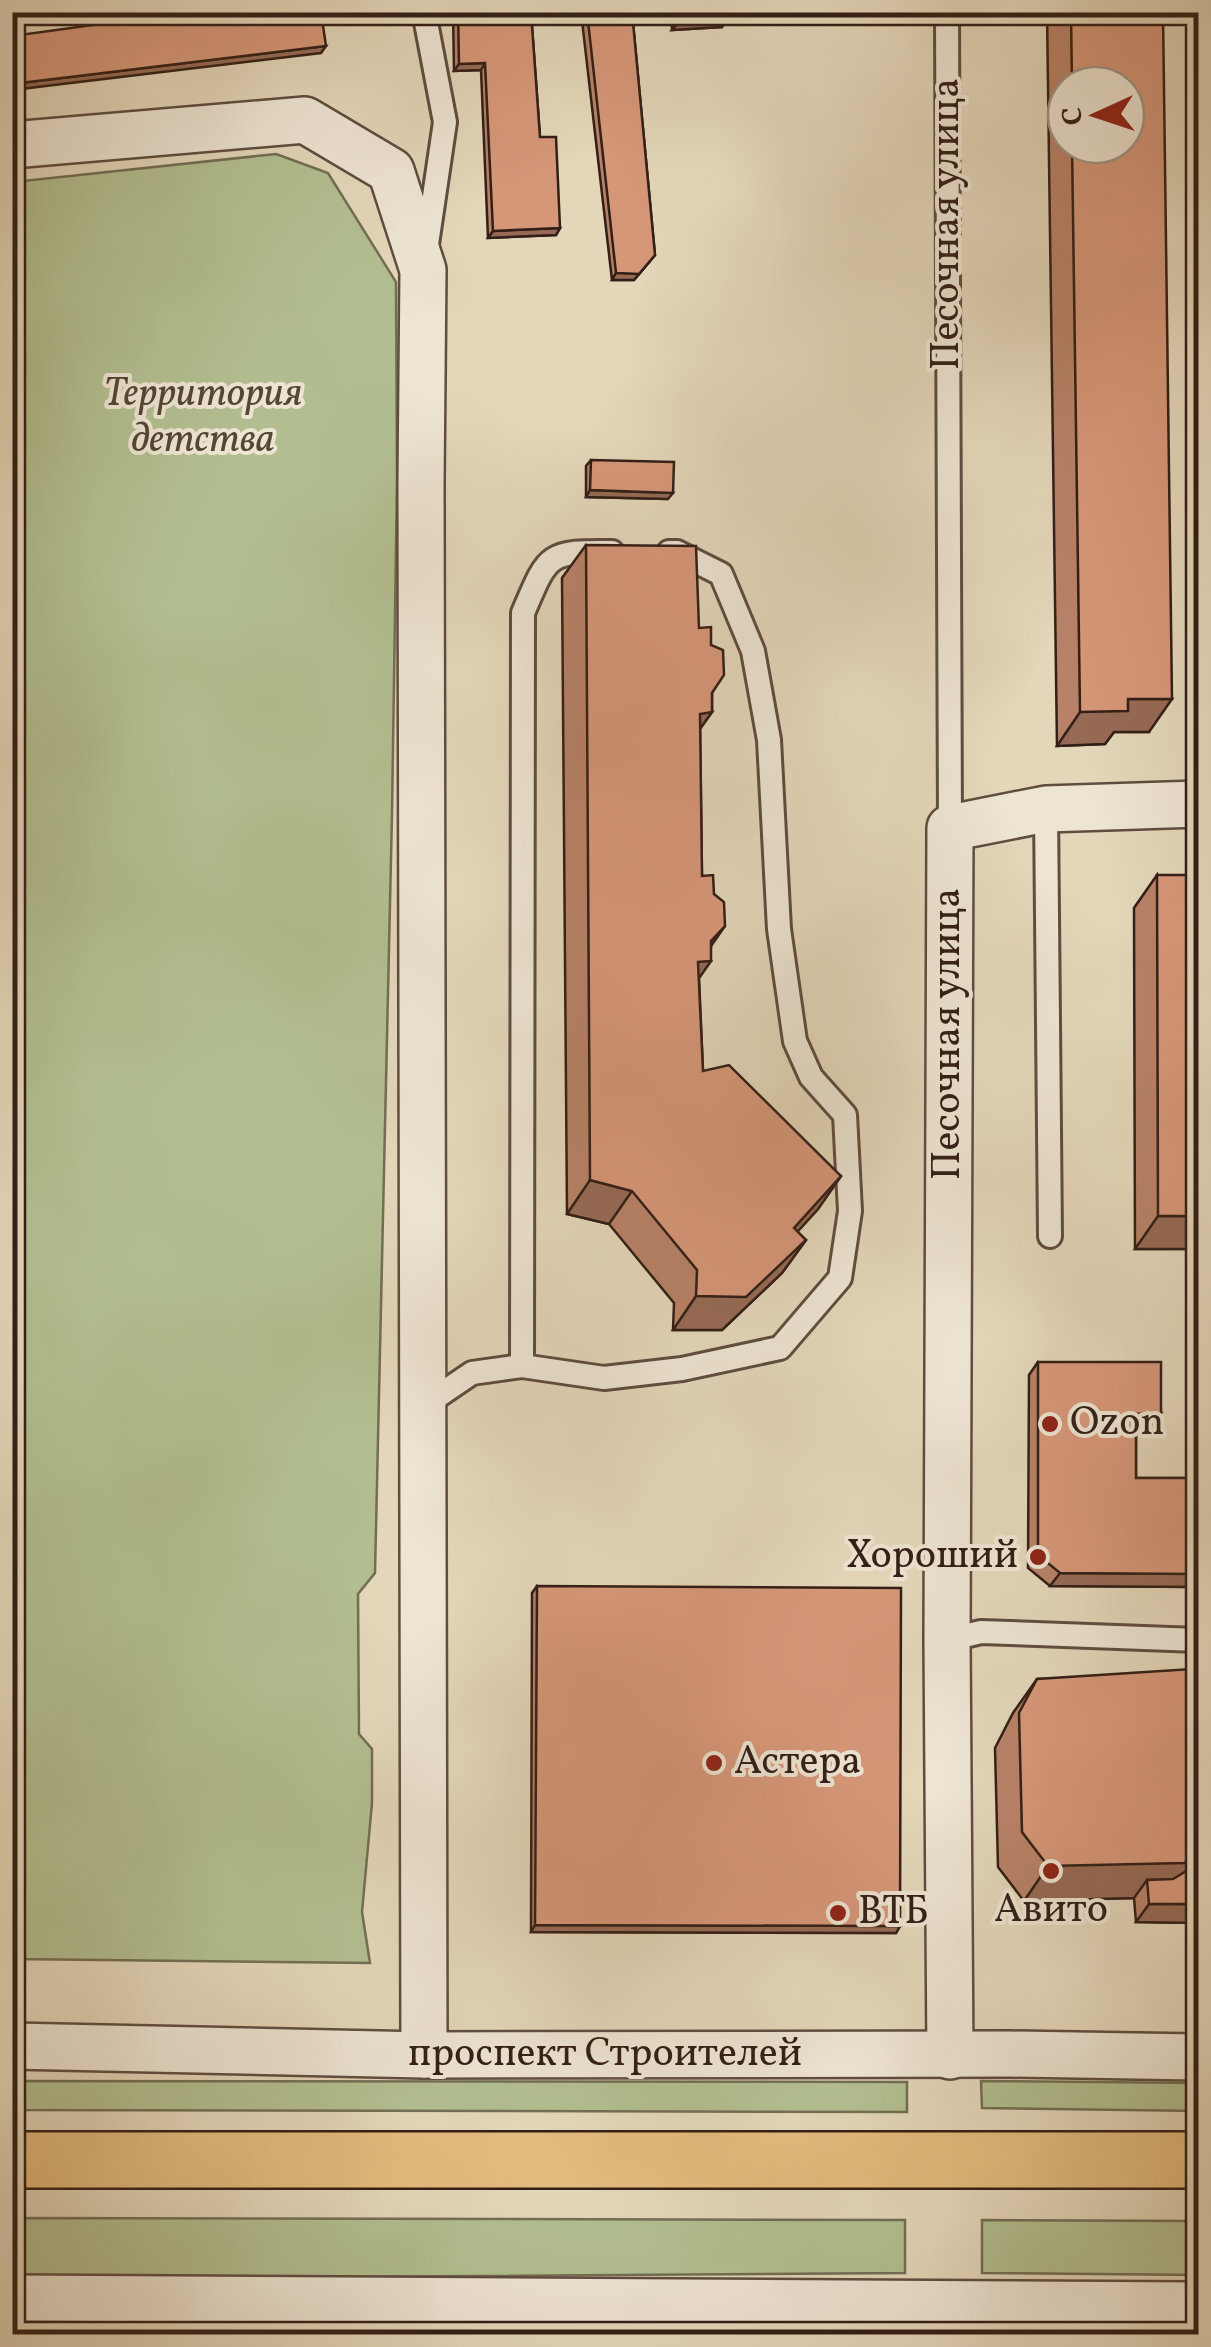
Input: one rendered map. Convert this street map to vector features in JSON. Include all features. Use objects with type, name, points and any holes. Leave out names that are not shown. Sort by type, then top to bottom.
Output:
[{"type":"main road","points":[[12,2160],[1198,2160]]},
{"type":"street","points":[[12,145],[306,120],[390,171],[423,270],[424,2055]]},
{"type":"street","points":[[950,828],[1046,808],[1198,804]]},
{"type":"street","name":"Песочная улица","points":[[950,828],[946,1640],[950,2056]]},
{"type":"street","name":"проспект Строителей","points":[[12,2046],[424,2055],[1198,2057]]},
{"type":"street","points":[[12,2298],[947,2319],[1198,2305]]},
{"type":"lane","points":[[423,270],[446,122],[424,12]]},
{"type":"lane","name":"Песочная улица","points":[[947,12],[950,828]]},
{"type":"lane","points":[[422,1407],[472,1373],[522,1366],[604,1378],[682,1369],[780,1348],[840,1278],[850,1212],[844,1116],[811,1077],[794,1042],[779,929],[769,740],[753,650],[721,574],[677,552],[568,552],[543,566],[523,613],[522,1366]]},
{"type":"lane","points":[[1046,808],[1050,1236]]},
{"type":"lane","points":[[946,1640],[981,1632],[1198,1640]]},
{"type":"green space","name":"Территория детства","points":[[276,154],[328,173],[396,282],[392,814],[375,1573],[358,1594],[359,1734],[372,1749],[372,1803],[362,1912],[370,1963],[13,1959],[13,182]]},
{"type":"green space","points":[[13,2081],[907,2082],[907,2112],[13,2110]]},
{"type":"green space","points":[[981,2081],[1198,2083],[1198,2111],[982,2108]]},
{"type":"green space","points":[[12,2218],[905,2220],[905,2273],[13,2279]]},
{"type":"green space","points":[[982,2220],[1198,2221],[1198,2275],[982,2273]]},
{"type":"building","points":[[188,12],[321,12],[326,46],[12,84],[12,36]]},
{"type":"building","points":[[458,12],[531,12],[540,137],[556,137],[560,228],[493,231],[485,63],[459,64]]},
{"type":"building","points":[[587,12],[632,12],[655,255],[639,274],[616,273]]},
{"type":"building","points":[[676,12],[726,12],[727,20],[677,24]]},
{"type":"building","points":[[1071,12],[1163,12],[1172,699],[1128,699],[1128,711],[1080,712],[1072,165],[1146,165],[1146,65],[1072,65]]},
{"type":"building","points":[[591,460],[674,462],[673,493],[590,490]]},
{"type":"building","points":[[586,545],[696,546],[699,628],[711,627],[711,645],[723,650],[724,675],[712,693],[712,712],[700,714],[702,876],[713,875],[714,894],[724,902],[725,926],[711,941],[711,961],[698,962],[703,1071],[729,1065],[841,1176],[794,1228],[806,1240],[746,1297],[696,1296],[697,1270],[632,1191],[590,1180]]},
{"type":"building","points":[[1157,875],[1198,875],[1198,1216],[1158,1216]]},
{"type":"building","points":[[1038,1362],[1161,1362],[1161,1413],[1136,1414],[1136,1478],[1198,1478],[1198,1574],[1060,1573],[1038,1555]]},
{"type":"building","name":"Астера","points":[[537,1586],[901,1588],[900,1926],[535,1925]]},
{"type":"building","points":[[1192,1669],[1198,1677],[1198,1855],[1184,1863],[1048,1866],[1022,1832],[1019,1713],[1037,1679]]},
{"type":"building","points":[[1198,1864],[1198,1904],[1149,1904],[1147,1880],[1173,1879]]},
{"type":"place","name":"Ozon","points":[[1050,1424]]},
{"type":"place","name":"Хороший","points":[[1038,1557]]},
{"type":"place","name":"Астера","points":[[714,1763]]},
{"type":"place","name":"Авито","points":[[1051,1871]]},
{"type":"place","name":"ВТБ","points":[[838,1913]]}]
